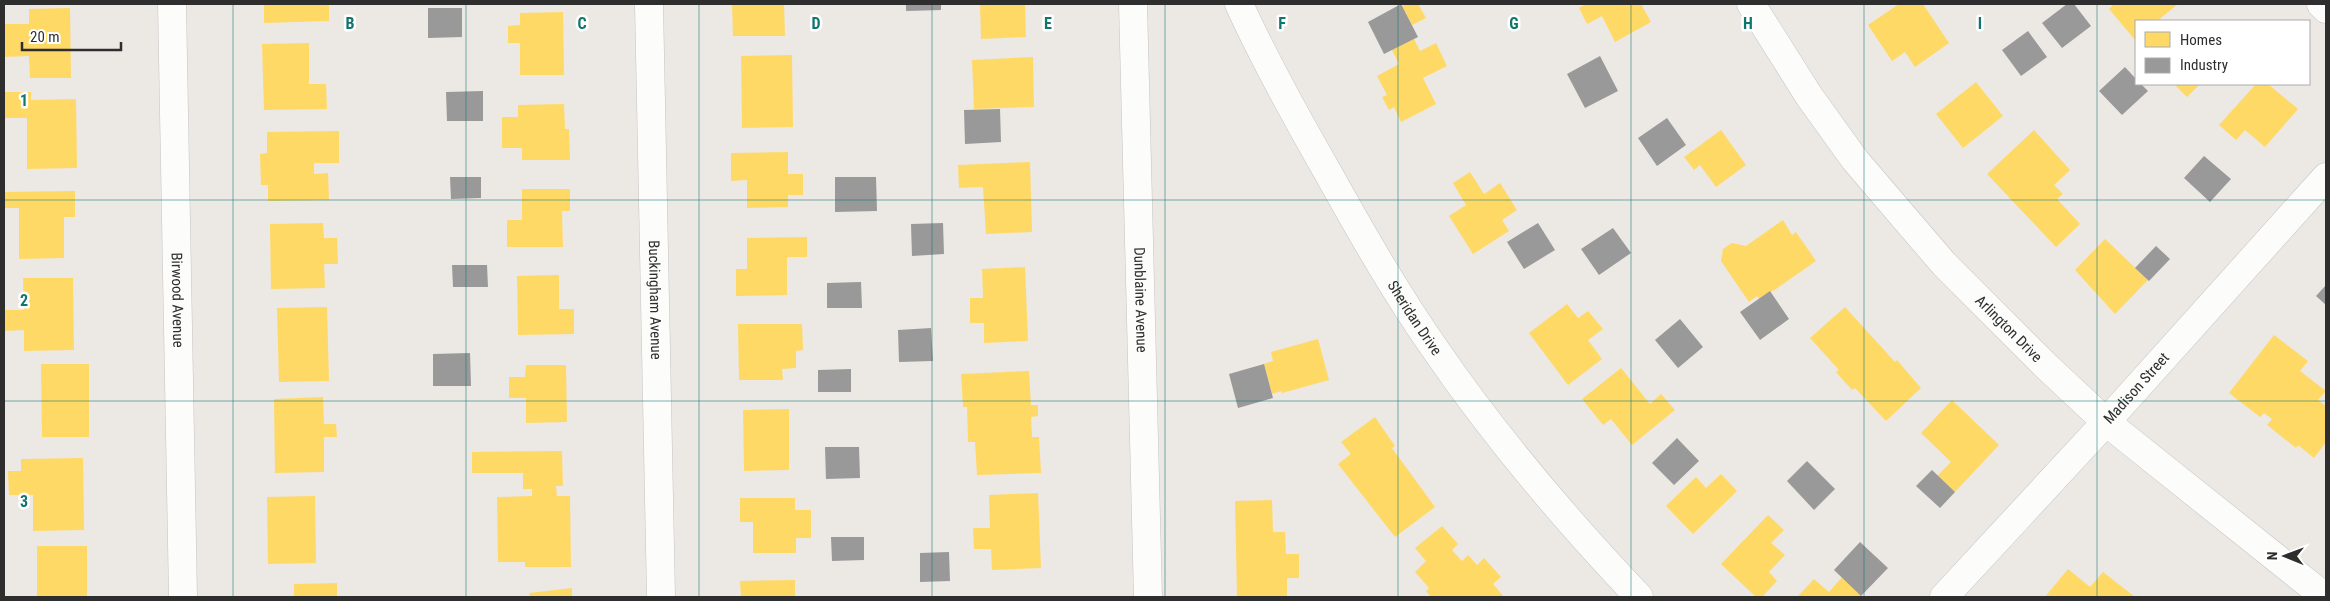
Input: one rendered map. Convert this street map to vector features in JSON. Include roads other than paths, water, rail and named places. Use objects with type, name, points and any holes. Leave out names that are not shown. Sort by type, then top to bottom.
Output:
[{"type":"street","name":"Birwood Avenue","points":[[172,4],[183,597]]},
{"type":"street","name":"Buckingham Avenue","points":[[649,4],[661,597]]},
{"type":"street","name":"Dunblaine Avenue","points":[[1133,4],[1148,597]]},
{"type":"street","name":"Sheridan Drive","points":[[1239,4],[1318,156],[1379,263],[1434,349],[1524,468],[1579,534],[1639,597]]},
{"type":"street","name":"Arlington Drive","points":[[1751,4],[1809,96],[1855,160],[1900,215],[1991,312],[2106,422],[2325,597]]},
{"type":"street","points":[[2320,4],[2326,9]]},
{"type":"street","name":"Madison Street","points":[[1944,597],[2106,422],[2326,176]]}]
